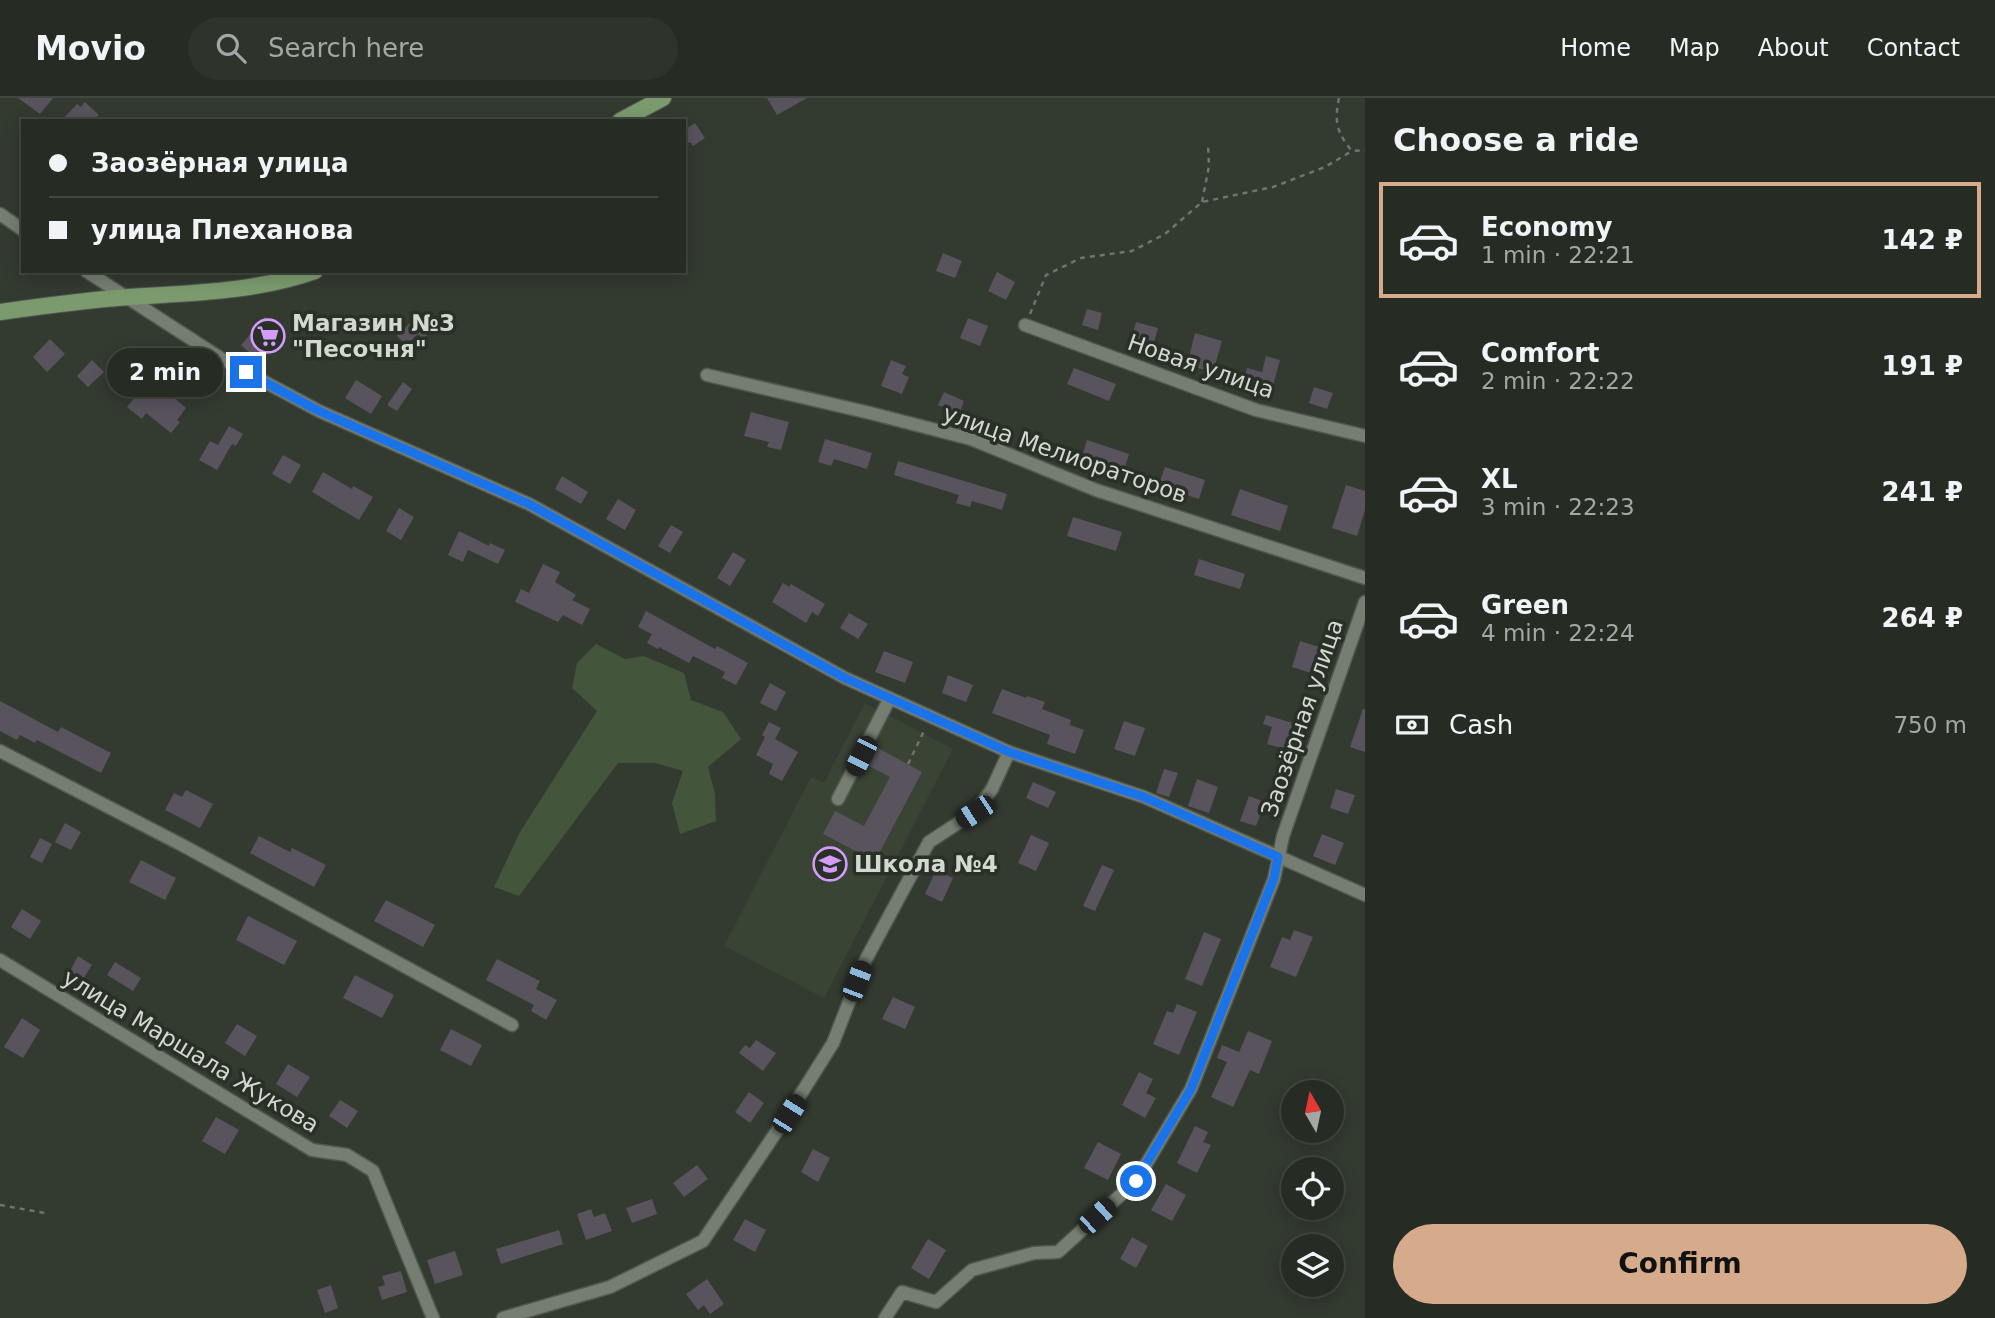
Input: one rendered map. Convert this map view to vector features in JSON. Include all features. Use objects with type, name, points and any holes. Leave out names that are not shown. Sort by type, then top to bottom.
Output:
[{"type":"main road","points":[[624,119],[663,98]]},
{"type":"main road","points":[[0,312],[271,284],[308,273]]},
{"type":"street","points":[[0,214],[21,228]]},
{"type":"street","points":[[89,273],[222,359],[319,411],[529,504],[845,678],[1009,752],[1144,797],[1365,895]]},
{"type":"street","name":"Новая улица","points":[[1026,325],[1256,410],[1365,436]]},
{"type":"street","name":"улица Мелиораторов","points":[[707,375],[971,439],[1096,489],[1365,578]]},
{"type":"street","name":"Заозёрная улица","points":[[885,1318],[902,1292],[936,1301],[972,1270],[1034,1253],[1058,1252],[1136,1181],[1191,1089],[1274,878],[1283,836],[1365,602]]},
{"type":"street","points":[[838,799],[890,698]]},
{"type":"street","points":[[0,751],[182,845],[512,1025]]},
{"type":"street","points":[[503,1318],[610,1287],[703,1241],[789,1114],[833,1043],[865,961],[929,842],[975,812],[992,789],[1009,752]]},
{"type":"street","name":"улица Маршала Жукова","points":[[0,960],[312,1150],[347,1155],[373,1171],[433,1318]]},
{"type":"path","points":[[1339,98],[1336,114],[1341,138],[1352,151]]},
{"type":"path","points":[[1202,202],[1209,166],[1208,143]]},
{"type":"path","points":[[1026,325],[1046,275],[1081,258],[1132,251],[1165,234],[1202,202],[1273,187],[1325,167],[1352,151],[1365,150]]},
{"type":"path","points":[[908,764],[931,716]]},
{"type":"path","points":[[0,1205],[46,1213]]},
{"type":"shaded area","points":[[596,644],[625,659],[644,656],[684,673],[691,700],[723,712],[741,739],[708,767],[715,794],[716,821],[680,834],[672,803],[683,771],[655,763],[618,763],[519,896],[494,887],[520,832],[597,711],[572,688],[577,663]]},
{"type":"shaded area","name":"Школа №4","points":[[865,703],[953,749],[824,998],[724,946],[811,777],[824,783]]},
{"type":"building","points":[[18,98],[53,98],[40,114]]},
{"type":"building","points":[[767,98],[807,98],[777,115]]},
{"type":"building","points":[[85,102],[99,115],[96,119],[63,119],[77,104],[81,107]]},
{"type":"building","points":[[695,123],[705,138],[693,146],[690,142],[686,145],[686,129]]},
{"type":"building","points":[[943,253],[962,261],[955,278],[936,271]]},
{"type":"building","points":[[997,272],[1015,282],[1006,300],[988,291]]},
{"type":"building","points":[[1087,309],[1102,313],[1098,330],[1082,325]]},
{"type":"building","points":[[265,317],[283,333],[258,361],[241,345]]},
{"type":"building","points":[[416,317],[430,332],[423,339],[418,334],[406,345],[397,336]]},
{"type":"building","points":[[968,318],[988,326],[980,346],[960,338]]},
{"type":"building","points":[[1136,322],[1158,328],[1152,349],[1130,344]]},
{"type":"building","points":[[1195,333],[1222,341],[1213,372],[1187,365]]},
{"type":"building","points":[[50,339],[65,354],[47,372],[33,357]]},
{"type":"building","points":[[1266,356],[1280,360],[1272,389],[1243,382],[1247,368],[1262,372]]},
{"type":"building","points":[[92,360],[104,372],[88,387],[77,376]]},
{"type":"building","points":[[891,360],[906,366],[902,374],[909,377],[902,394],[881,386]]},
{"type":"building","points":[[1074,368],[1116,384],[1109,401],[1067,384]]},
{"type":"building","points":[[149,380],[186,408],[171,433],[146,413],[142,419],[127,407]]},
{"type":"building","points":[[356,380],[382,396],[371,414],[345,398]]},
{"type":"building","points":[[403,382],[412,389],[397,411],[387,405]]},
{"type":"building","points":[[1314,387],[1333,393],[1327,409],[1309,403]]},
{"type":"building","points":[[944,392],[964,401],[959,414],[938,405]]},
{"type":"building","points":[[751,412],[789,422],[781,450],[767,447],[769,442],[744,436]]},
{"type":"building","points":[[229,426],[243,434],[236,446],[232,444],[217,470],[199,460],[210,441],[218,445]]},
{"type":"building","points":[[825,439],[872,453],[867,469],[834,459],[831,466],[818,462]]},
{"type":"building","points":[[1087,440],[1129,454],[1123,473],[1081,460]]},
{"type":"building","points":[[283,455],[301,465],[290,484],[272,474]]},
{"type":"building","points":[[898,461],[1007,494],[1002,510],[972,501],[970,507],[956,503],[959,495],[894,475]]},
{"type":"building","points":[[1165,467],[1205,480],[1199,499],[1158,486]]},
{"type":"building","points":[[323,472],[352,489],[353,486],[373,497],[359,520],[312,492]]},
{"type":"building","points":[[562,476],[588,492],[581,504],[555,489]]},
{"type":"building","points":[[1346,485],[1365,491],[1365,510],[1357,536],[1332,528]]},
{"type":"building","points":[[1240,489],[1288,506],[1280,531],[1231,515]]},
{"type":"building","points":[[618,499],[636,510],[625,530],[606,519]]},
{"type":"building","points":[[399,508],[414,517],[401,540],[386,531]]},
{"type":"building","points":[[1073,517],[1122,532],[1116,551],[1067,536]]},
{"type":"building","points":[[671,525],[683,532],[670,553],[658,546]]},
{"type":"building","points":[[459,531],[489,546],[490,543],[505,550],[498,564],[468,550],[463,562],[448,555]]},
{"type":"building","points":[[733,552],[746,560],[730,586],[717,578]]},
{"type":"building","points":[[1199,559],[1245,574],[1240,589],[1194,575]]},
{"type":"building","points":[[543,564],[560,572],[555,582],[576,595],[572,600],[590,609],[582,625],[563,615],[558,622],[515,602],[521,589],[529,593]]},
{"type":"building","points":[[783,583],[789,587],[791,584],[825,604],[818,616],[812,612],[806,623],[772,602]]},
{"type":"building","points":[[646,611],[715,649],[717,646],[748,663],[736,685],[722,678],[725,672],[693,656],[689,663],[647,643],[652,634],[638,627]]},
{"type":"building","points":[[849,613],[868,624],[858,639],[840,628]]},
{"type":"building","points":[[1300,641],[1319,647],[1311,673],[1292,667]]},
{"type":"building","points":[[884,651],[913,662],[905,683],[875,672]]},
{"type":"building","points":[[948,675],[973,685],[966,702],[942,693]]},
{"type":"building","points":[[770,683],[786,692],[776,711],[760,703]]},
{"type":"building","points":[[1002,689],[1045,702],[1042,709],[1071,720],[1070,725],[1084,730],[1075,754],[1047,744],[1050,735],[992,713]]},
{"type":"building","points":[[0,701],[58,732],[61,727],[111,753],[101,773],[37,740],[35,743],[20,735],[17,740],[0,731]]},
{"type":"building","points":[[1365,709],[1365,752],[1350,747]]},
{"type":"building","points":[[1266,715],[1293,723],[1285,749],[1267,744],[1272,727],[1263,724]]},
{"type":"building","points":[[1124,721],[1145,728],[1135,756],[1114,749]]},
{"type":"building","points":[[769,722],[781,728],[775,739],[798,752],[782,781],[769,774],[773,764],[756,755]]},
{"type":"building","points":[[878,748],[922,772],[875,861],[823,834],[835,811],[864,826],[890,777],[869,766]]},
{"type":"building","points":[[1164,769],[1178,773],[1169,797],[1156,793]]},
{"type":"building","points":[[1197,779],[1218,787],[1209,813],[1188,806]]},
{"type":"building","points":[[1033,782],[1056,792],[1048,808],[1026,798]]},
{"type":"building","points":[[1336,789],[1355,795],[1348,814],[1330,808]]},
{"type":"building","points":[[186,790],[213,804],[200,828],[165,810],[174,793],[182,797]]},
{"type":"building","points":[[1249,796],[1265,802],[1256,826],[1240,821]]},
{"type":"building","points":[[65,823],[81,832],[71,850],[55,842]]},
{"type":"building","points":[[1322,834],[1344,843],[1335,865],[1313,856]]},
{"type":"building","points":[[1031,835],[1049,843],[1036,871],[1018,863]]},
{"type":"building","points":[[259,836],[290,852],[292,848],[326,865],[314,887],[250,853]]},
{"type":"building","points":[[40,838],[52,844],[42,863],[30,857]]},
{"type":"building","points":[[141,860],[176,878],[165,900],[129,882]]},
{"type":"building","points":[[1102,865],[1114,870],[1095,911],[1083,906]]},
{"type":"building","points":[[936,870],[953,878],[942,902],[925,894]]},
{"type":"building","points":[[386,900],[435,925],[423,947],[374,921]]},
{"type":"building","points":[[22,909],[41,921],[30,939],[11,927]]},
{"type":"building","points":[[248,916],[297,941],[284,965],[236,940]]},
{"type":"building","points":[[1294,930],[1313,937],[1296,977],[1270,967],[1282,937],[1290,940]]},
{"type":"building","points":[[1204,932],[1221,939],[1202,986],[1185,979]]},
{"type":"building","points":[[78,956],[92,965],[83,979],[70,971]]},
{"type":"building","points":[[497,959],[540,981],[536,989],[557,1000],[546,1020],[531,1011],[534,1005],[486,980]]},
{"type":"building","points":[[115,962],[141,978],[133,991],[107,975]]},
{"type":"building","points":[[355,975],[394,995],[382,1018],[343,998]]},
{"type":"building","points":[[893,997],[915,1007],[905,1029],[882,1019]]},
{"type":"building","points":[[1177,1004],[1197,1012],[1179,1055],[1153,1044],[1167,1011],[1173,1013]]},
{"type":"building","points":[[22,1018],[40,1030],[23,1058],[4,1047]]},
{"type":"building","points":[[237,1024],[257,1036],[245,1056],[225,1043]]},
{"type":"building","points":[[451,1029],[482,1045],[471,1066],[440,1050]]},
{"type":"building","points":[[1248,1031],[1272,1041],[1259,1074],[1250,1070],[1233,1107],[1211,1097],[1227,1062],[1217,1058],[1222,1045],[1239,1052]]},
{"type":"building","points":[[756,1040],[776,1053],[763,1071],[739,1053],[745,1045],[750,1048]]},
{"type":"building","points":[[288,1064],[310,1077],[297,1097],[276,1084]]},
{"type":"building","points":[[1139,1072],[1153,1079],[1146,1093],[1156,1098],[1145,1118],[1122,1105]]},
{"type":"building","points":[[749,1092],[764,1103],[750,1123],[735,1112]]},
{"type":"building","points":[[340,1100],[358,1111],[347,1128],[329,1116]]},
{"type":"building","points":[[216,1117],[239,1130],[225,1154],[202,1141]]},
{"type":"building","points":[[1195,1126],[1208,1132],[1203,1142],[1211,1145],[1197,1173],[1177,1163]]},
{"type":"building","points":[[1098,1142],[1121,1154],[1108,1180],[1084,1168]]},
{"type":"building","points":[[813,1149],[830,1158],[818,1182],[801,1172]]},
{"type":"building","points":[[697,1165],[708,1179],[684,1197],[673,1183]]},
{"type":"building","points":[[1166,1184],[1186,1195],[1172,1221],[1151,1210]]},
{"type":"building","points":[[652,1199],[657,1214],[632,1223],[626,1208]]},
{"type":"building","points":[[591,1209],[594,1217],[605,1213],[612,1231],[586,1240],[577,1214]]},
{"type":"building","points":[[745,1219],[766,1230],[755,1252],[733,1240]]},
{"type":"building","points":[[559,1230],[563,1244],[501,1264],[496,1249]]},
{"type":"building","points":[[1132,1237],[1148,1246],[1136,1268],[1120,1259]]},
{"type":"building","points":[[928,1239],[946,1250],[929,1279],[911,1268]]},
{"type":"building","points":[[455,1251],[463,1275],[435,1284],[427,1260]]},
{"type":"building","points":[[401,1271],[407,1292],[382,1300],[378,1287],[385,1285],[382,1276]]},
{"type":"building","points":[[707,1279],[724,1304],[710,1314],[704,1305],[698,1310],[686,1294]]},
{"type":"building","points":[[331,1285],[338,1308],[325,1313],[317,1290]]},
{"type":"place","name":"Магазин №3 \"Песочня\"","points":[[268,336]]},
{"type":"place","name":"Школа №4","points":[[830,864]]},
{"type":"route","points":[[246,372],[319,411],[529,504],[845,678],[1009,752],[1144,797],[1278,857],[1274,878],[1191,1089],[1136,1181]]}]
